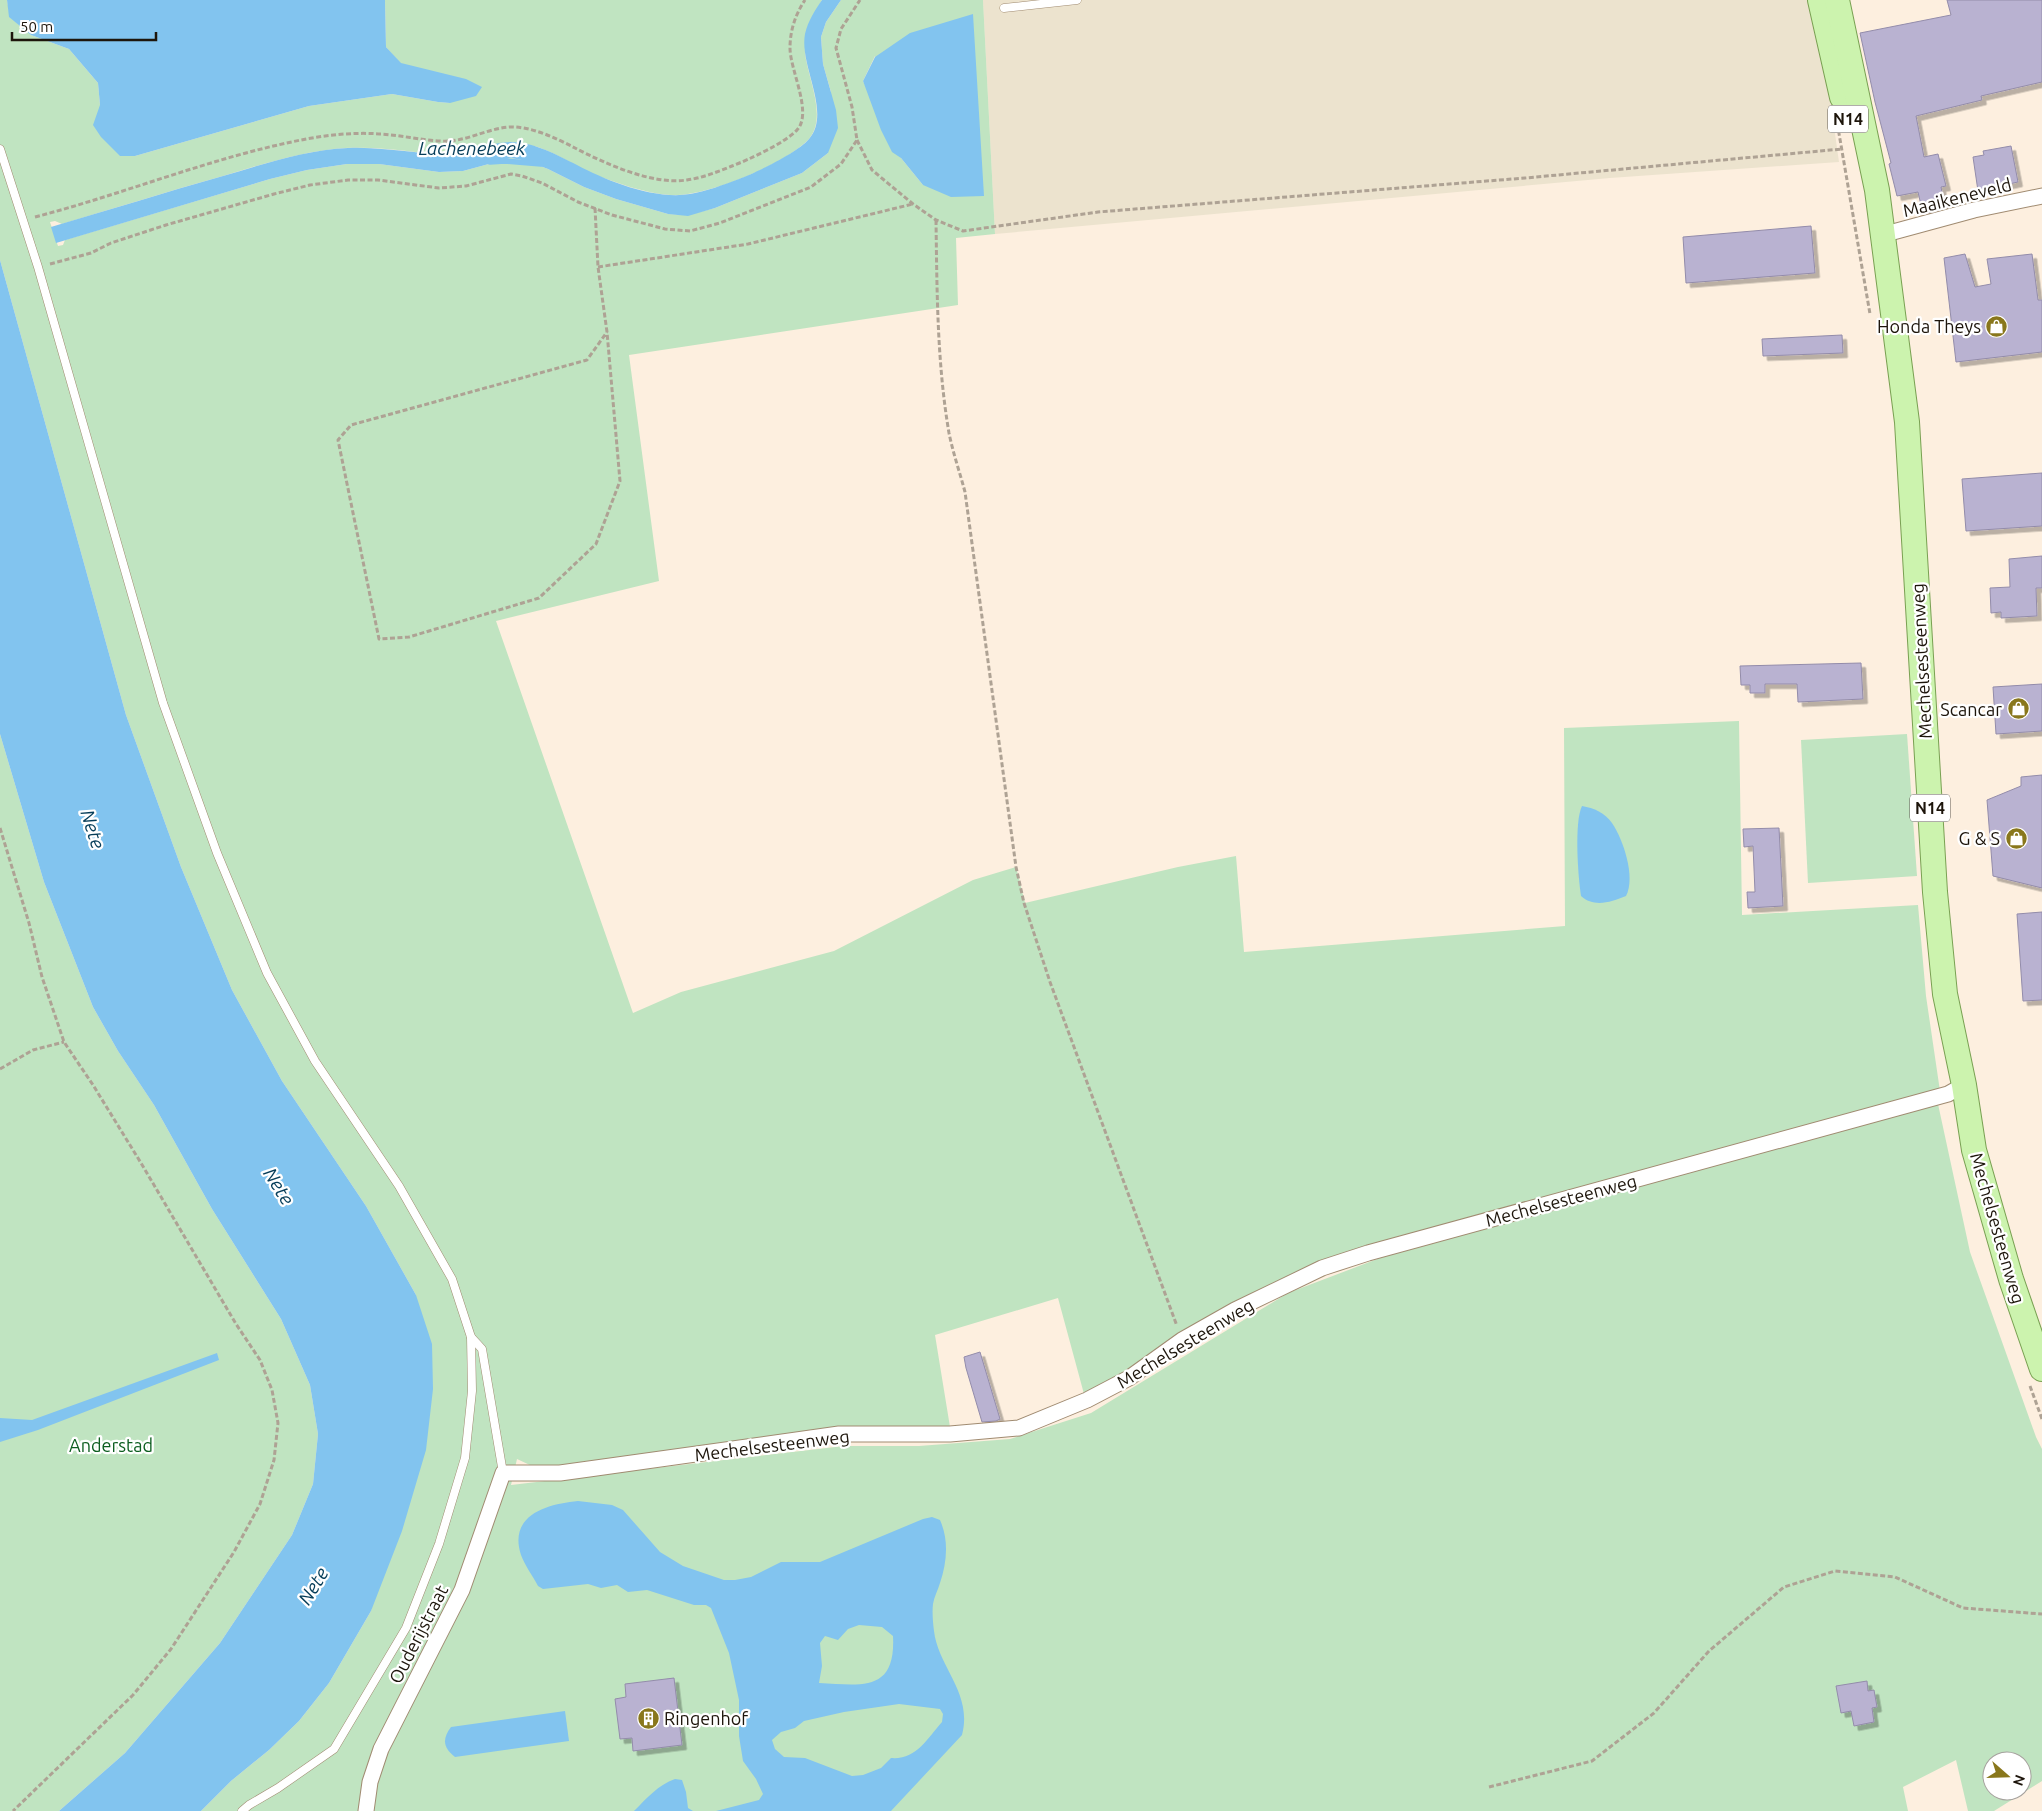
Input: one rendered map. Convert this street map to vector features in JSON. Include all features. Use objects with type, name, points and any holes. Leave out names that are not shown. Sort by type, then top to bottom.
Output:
[{"type":"main road","name":"Mechelsesteenweg","points":[[1820,0],[1866,192],[1882,235]]},
{"type":"main road","name":"Mechelsesteenweg","points":[[1838,0],[1877,190],[1906,422],[1935,892],[1945,994],[1964,1085],[1974,1150],[2011,1279],[2042,1369]]},
{"type":"street","name":"Maaikeneveld","points":[[1882,235],[1974,210],[2042,196]]},
{"type":"street","name":"Mechelsesteenweg","points":[[504,1473],[569,1472],[839,1434],[950,1434],[1019,1428],[1095,1396],[1129,1378],[1182,1340],[1235,1310],[1322,1268],[1948,1094],[1964,1085]]},
{"type":"street","name":"Ouderijstraat","points":[[366,1811],[370,1782],[381,1749],[462,1590],[504,1473]]},
{"type":"lane","points":[[1004,8],[1077,0]]},
{"type":"lane","points":[[0,149],[38,267],[164,703],[217,853],[267,973],[315,1060],[399,1186],[452,1279],[471,1337],[472,1391],[465,1458],[439,1544],[406,1628],[334,1749],[278,1788],[248,1805],[242,1811]]},
{"type":"lane","points":[[471,1337],[482,1349],[504,1473]]},
{"type":"path","points":[[22,220],[262,149],[302,140],[344,134],[380,134],[441,142],[458,140],[509,127],[534,131],[561,141],[597,160],[658,179],[686,180],[707,175],[747,161],[789,137],[800,126],[802,117],[801,97],[790,50],[791,30],[799,8],[805,0]]},
{"type":"path","points":[[860,0],[841,29],[836,48],[852,107],[857,140],[872,170],[913,204],[936,220],[963,231],[1098,212],[1515,178],[1842,148]]},
{"type":"path","points":[[38,267],[91,253],[111,243],[274,194],[310,185],[348,180],[378,180],[439,188],[466,186],[511,174],[542,183],[578,202],[595,208],[665,229],[690,232],[720,223],[810,187],[841,164],[857,140]]},
{"type":"path","points":[[598,267],[748,244],[913,204]]},
{"type":"path","points":[[595,208],[598,267],[608,332],[620,481],[596,544],[538,598],[409,638],[379,639],[338,440],[351,425],[587,360],[608,332]]},
{"type":"path","points":[[936,220],[937,296],[949,434],[965,492],[1016,867],[1024,903],[1050,982],[1182,1340]]},
{"type":"path","points":[[0,828],[29,923],[42,977],[64,1042],[107,1108],[236,1324],[260,1360],[272,1390],[278,1423],[274,1460],[260,1504],[234,1552],[171,1649],[133,1695],[13,1811]]},
{"type":"path","points":[[0,1069],[33,1050],[64,1042]]},
{"type":"path","points":[[1489,1787],[1592,1761],[1654,1713],[1709,1651],[1784,1587],[1835,1571],[1895,1577],[1963,1608],[2042,1614]]},
{"type":"shaded area","points":[[983,0],[1816,0],[1839,162],[1610,178],[995,234]]},
{"type":"green space","points":[[0,0],[7,0],[10,17],[31,35],[69,49],[98,83],[100,105],[135,156],[309,106],[392,94],[450,103],[427,71],[401,64],[386,47],[385,0],[822,0],[810,25],[805,45],[817,111],[813,133],[806,142],[779,161],[722,185],[685,194],[670,195],[650,192],[593,174],[547,150],[530,145],[512,143],[450,156],[380,148],[345,148],[298,155],[268,163],[62,224],[55,221],[50,222],[58,246],[63,245],[65,240],[270,179],[307,170],[347,164],[379,164],[439,172],[463,171],[511,158],[527,161],[548,169],[584,187],[616,199],[668,214],[688,215],[715,208],[802,173],[828,153],[831,92],[823,64],[821,37],[826,22],[841,0],[983,0],[995,234],[956,238],[958,305],[629,355],[659,581],[496,621],[633,1013],[681,992],[834,951],[973,880],[1016,867],[1025,903],[1178,867],[1236,856],[1244,952],[1565,926],[1564,728],[1739,721],[1742,915],[1918,905],[1926,996],[1940,1091],[1845,1114],[1366,1246],[1319,1261],[1231,1303],[1178,1334],[1125,1372],[1084,1394],[1058,1298],[935,1335],[950,1427],[839,1427],[559,1465],[532,1466],[517,1459],[511,1485],[844,1446],[919,1446],[1010,1439],[1091,1413],[1288,1293],[1380,1258],[1938,1104],[1970,1252],[2036,1437],[2042,1449],[2042,1781],[2032,1787],[2032,1751],[1982,1751],[1982,1801],[2010,1801],[1994,1811],[1968,1811],[1956,1760],[1903,1787],[1908,1811],[201,1811],[231,1781],[269,1750],[299,1721],[329,1683],[371,1611],[416,1295],[366,1206],[282,1081],[232,990],[181,867],[126,715],[0,260]],"holes":[[[875,56],[923,185],[901,158],[863,81]]]},
{"type":"green space","name":"Anderstad","points":[[0,734],[44,882],[93,1007],[118,1051],[154,1105],[212,1209],[281,1319],[310,1385],[318,1434],[313,1484],[292,1535],[220,1643],[125,1753],[59,1811],[0,1811]]},
{"type":"green space","points":[[1907,734],[1917,876],[1808,883],[1801,740]]},
{"type":"water","points":[[7,0],[385,0],[386,47],[401,63],[466,79],[482,87],[476,96],[450,103],[392,94],[309,106],[135,156],[120,156],[101,137],[93,125],[100,105],[98,83],[69,49],[31,35],[9,17]]},
{"type":"water","points":[[822,0],[841,0],[826,22],[821,37],[823,64],[836,110],[838,128],[828,153],[802,173],[715,208],[688,216],[668,214],[616,199],[584,187],[548,169],[527,161],[511,158],[463,171],[439,172],[379,164],[347,164],[307,170],[270,179],[56,243],[51,227],[285,158],[332,149],[348,148],[381,149],[442,156],[460,154],[493,144],[520,143],[545,150],[617,183],[647,192],[676,195],[709,190],[766,167],[796,150],[809,139],[815,128],[817,116],[816,102],[804,47],[805,34],[814,12]]},
{"type":"water","points":[[973,14],[984,196],[951,197],[923,185],[901,158],[892,152],[881,130],[863,81],[875,57],[910,33]]},
{"type":"water","name":"Nete","points":[[0,260],[126,715],[181,867],[232,990],[282,1081],[366,1206],[416,1295],[432,1344],[433,1389],[426,1450],[402,1531],[371,1611],[329,1683],[299,1721],[269,1750],[231,1781],[201,1811],[59,1811],[125,1753],[220,1643],[292,1535],[313,1484],[318,1434],[310,1385],[281,1319],[212,1209],[154,1105],[118,1051],[93,1007],[44,882],[0,734]]},
{"type":"water","points":[[1582,806],[1595,810],[1609,819],[1620,838],[1629,869],[1629,888],[1626,896],[1609,902],[1597,903],[1586,900],[1581,896],[1577,836]]},
{"type":"water","points":[[217,1353],[219,1360],[38,1430],[0,1442],[0,1418],[32,1420]]},
{"type":"water","points":[[578,1501],[612,1505],[623,1510],[660,1552],[683,1566],[724,1580],[751,1577],[781,1562],[820,1562],[923,1519],[932,1517],[940,1520],[945,1535],[946,1551],[942,1575],[933,1604],[933,1625],[937,1644],[963,1706],[962,1735],[891,1811],[716,1811],[759,1800],[763,1794],[756,1779],[743,1761],[739,1736],[739,1700],[729,1653],[711,1608],[706,1605],[694,1605],[647,1590],[628,1592],[617,1585],[601,1588],[588,1584],[543,1589],[538,1586],[521,1555],[518,1541],[520,1530],[525,1521],[533,1514],[554,1505]],"holes":[[[859,1625],[882,1627],[893,1636],[889,1668],[873,1682],[849,1685],[819,1683],[822,1666],[820,1643],[825,1636],[838,1640],[848,1629]],[[899,1704],[940,1709],[943,1714],[942,1722],[914,1752],[900,1758],[891,1758],[881,1768],[863,1775],[852,1776],[805,1758],[784,1757],[775,1749],[772,1740],[781,1732],[795,1728],[804,1721],[844,1712]]]},
{"type":"water","points":[[565,1711],[569,1741],[455,1757],[446,1747],[446,1735],[451,1727]]},
{"type":"water","points":[[675,1779],[682,1780],[688,1808],[693,1811],[634,1811],[658,1788]]},
{"type":"building","points":[[1947,0],[2042,0],[2042,82],[1981,96],[1982,100],[1916,116],[1924,157],[1938,154],[1946,186],[1941,187],[1945,208],[1923,214],[1918,192],[1897,196],[1860,33],[1951,15]]},
{"type":"building","points":[[2011,146],[2018,182],[1978,191],[1973,157],[1984,155],[1983,151]]},
{"type":"building","points":[[1811,226],[1815,273],[1686,283],[1683,237]]},
{"type":"building","name":"Honda Theys","points":[[1965,254],[1975,287],[1991,284],[1987,259],[2032,254],[2038,300],[2042,300],[2042,352],[1956,362],[1944,258]]},
{"type":"building","points":[[1842,335],[1843,353],[1763,356],[1762,339]]},
{"type":"building","points":[[2042,473],[2042,526],[1966,531],[1962,479]]},
{"type":"building","points":[[2042,556],[2042,588],[2036,588],[2037,616],[2001,618],[2001,612],[1991,613],[1990,588],[2010,587],[2009,559]]},
{"type":"building","points":[[1861,663],[1863,699],[1798,702],[1797,684],[1765,684],[1765,693],[1750,693],[1750,685],[1741,685],[1740,666]]},
{"type":"building","name":"Scancar","points":[[2042,684],[2042,731],[1996,734],[1993,687]]},
{"type":"building","name":"G & S","points":[[2042,775],[2042,888],[1993,876],[1987,800],[2021,786],[2021,777]]},
{"type":"building","points":[[1779,828],[1783,906],[1748,908],[1747,892],[1755,892],[1753,846],[1744,847],[1743,829]]},
{"type":"building","points":[[2042,912],[2042,1000],[2023,1001],[2017,914]]},
{"type":"building","points":[[980,1352],[1000,1419],[996,1421],[982,1422],[966,1368],[964,1357]]},
{"type":"building","name":"Ringenhof","points":[[674,1678],[682,1745],[633,1751],[632,1738],[620,1739],[615,1699],[626,1697],[625,1684]]},
{"type":"building","points":[[1867,1681],[1868,1691],[1874,1690],[1877,1707],[1872,1708],[1874,1722],[1854,1726],[1851,1711],[1841,1713],[1836,1686]]},
{"type":"waterway","name":"Lachenebeek","points":[[490,162],[505,161],[541,164]]},
{"type":"place","name":"Honda Theys","points":[[1997,326]]},
{"type":"place","name":"Scancar","points":[[2018,709]]},
{"type":"place","name":"G & S","points":[[2016,838]]},
{"type":"place","name":"Ringenhof","points":[[648,1718]]}]
